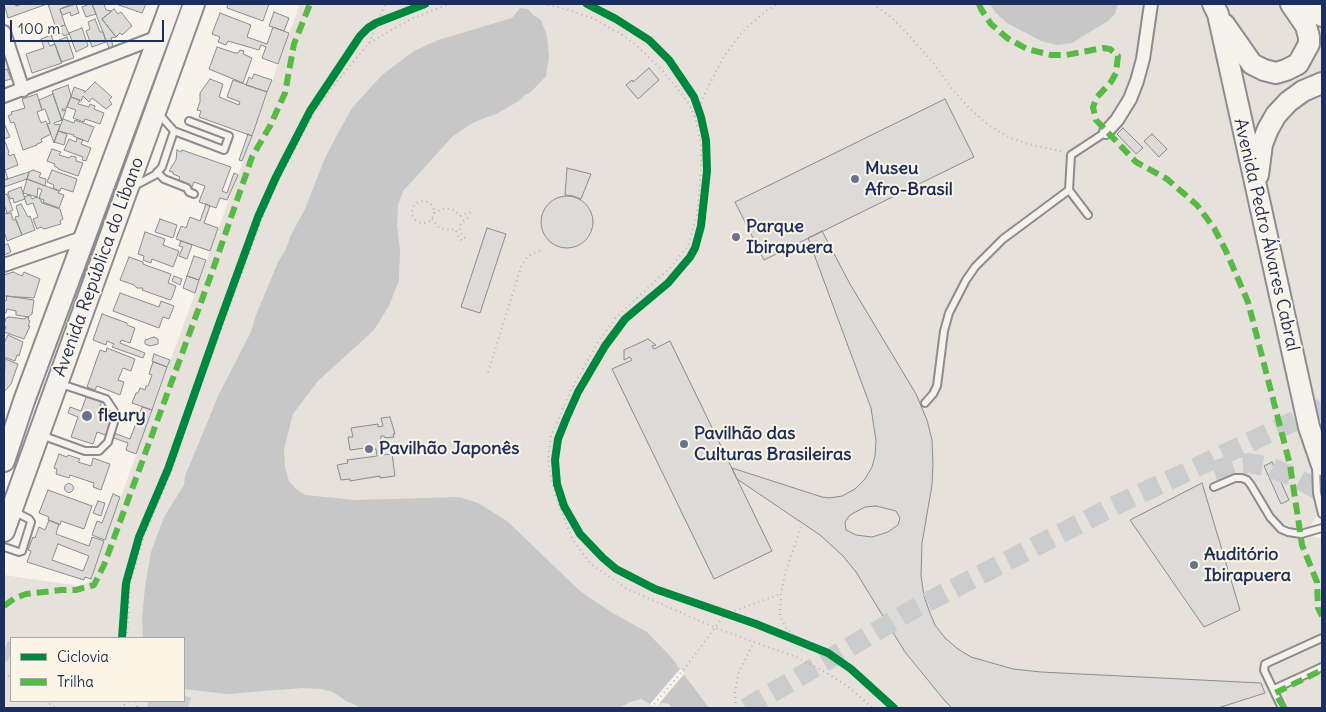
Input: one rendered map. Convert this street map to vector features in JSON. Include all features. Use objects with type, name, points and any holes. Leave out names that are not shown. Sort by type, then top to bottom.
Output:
[{"type":"main road","name":"Avenida República do Líbano","points":[[4,461],[24,401],[171,4]]},
{"type":"main road","name":"Avenida República do Líbano","points":[[4,531],[194,4]]},
{"type":"main road","points":[[1215,9],[1252,64],[1276,73],[1298,64],[1309,44],[1306,26],[1291,4]]},
{"type":"main road","points":[[1309,4],[1322,16]]},
{"type":"main road","name":"Avenida Pedro Álvares Cabral","points":[[1215,9],[1308,427],[1320,456]]},
{"type":"main road","points":[[1257,195],[1262,144],[1276,115],[1302,91],[1322,83]]},
{"type":"street","points":[[1106,132],[1118,120],[1138,81],[1152,5]]},
{"type":"street","points":[[4,32],[23,90]]},
{"type":"street","points":[[4,96],[158,37]]},
{"type":"street","points":[[4,265],[85,237]]},
{"type":"lane","points":[[155,110],[174,131],[224,150],[229,136],[189,121]]},
{"type":"lane","points":[[126,190],[158,172],[162,167],[174,131]]},
{"type":"lane","points":[[1088,215],[1069,190],[1074,153],[1106,132]]},
{"type":"lane","points":[[158,172],[164,178],[187,188],[189,192],[194,194]]},
{"type":"lane","points":[[925,403],[937,386],[944,331],[949,314],[966,280],[1003,239],[1069,190]]},
{"type":"lane","points":[[39,434],[86,451],[100,451],[108,442],[115,419],[114,411],[106,399],[57,383]]},
{"type":"lane","points":[[1320,456],[1317,493],[1322,514]]},
{"type":"lane","points":[[1214,487],[1235,478],[1247,480],[1270,517],[1281,529],[1301,534],[1322,528]]},
{"type":"lane","points":[[4,547],[19,552],[22,550],[31,522],[29,519],[11,510]]},
{"type":"lane","points":[[1282,708],[1264,670],[1265,664],[1322,638]]},
{"type":"lane","points":[[1274,689],[1322,667]]},
{"type":"path","points":[[127,637],[130,584],[144,536],[172,470],[262,218],[279,179],[314,113],[330,90],[369,43],[385,4]]},
{"type":"path","points":[[369,43],[411,20],[449,4]]},
{"type":"path","points":[[543,4],[566,9],[592,18],[635,44],[660,68],[703,123],[706,140],[706,191],[699,236],[690,257]]},
{"type":"path","points":[[697,114],[724,56],[743,31],[767,10],[778,4]]},
{"type":"path","points":[[873,4],[892,18],[934,64],[972,111],[991,127],[1008,137],[1028,144],[1054,151],[1074,153]]},
{"type":"path","points":[[364,32],[376,23],[387,19]]},
{"type":"path","points":[[122,637],[126,583],[139,537],[168,469],[258,217],[310,111],[344,61]]},
{"type":"path","points":[[689,89],[694,97],[701,143],[699,194],[695,227],[688,246],[670,268],[618,316],[598,342],[559,415],[551,436],[548,459],[552,483],[573,540],[591,564],[627,589],[716,628],[798,658],[846,685],[872,708]]},
{"type":"path","points":[[417,202],[427,202],[432,206],[434,213],[432,219],[423,224],[417,222],[412,217],[412,207],[417,202]]},
{"type":"path","points":[[434,213],[444,208],[454,210],[460,216],[473,212]]},
{"type":"path","points":[[465,238],[460,232],[460,224],[465,219],[471,217]]},
{"type":"path","points":[[432,219],[439,228],[456,229],[459,238],[464,242]]},
{"type":"path","points":[[488,372],[520,267],[527,257],[540,251]]},
{"type":"path","points":[[580,534],[564,506],[558,484],[555,460],[558,439],[578,392],[604,346],[625,319],[639,307]]},
{"type":"path","points":[[800,643],[786,628],[780,616],[781,594],[792,549],[802,524]]},
{"type":"path","points":[[651,708],[685,668],[725,614],[781,594]]},
{"type":"path","points":[[716,611],[741,620]]},
{"type":"path","points":[[783,636],[810,646]]},
{"type":"path","points":[[736,708],[735,692],[739,671],[754,641]]},
{"type":"shaded area","name":"Parque Ibirapuera","points":[[300,4],[1204,4],[1290,384],[1309,451],[1317,516],[1309,528],[1311,536],[1322,538],[1322,708],[4,708],[4,575],[80,586],[91,579]]},
{"type":"shaded area","points":[[990,4],[1118,4],[1115,14],[1108,21],[1072,43],[1057,45],[1041,41],[1007,23],[995,12]]},
{"type":"shaded area","points":[[1217,4],[1286,4],[1305,37],[1290,64],[1257,63]]},
{"type":"shaded area","points":[[520,8],[528,9],[541,20],[547,36],[549,57],[546,76],[531,92],[519,101],[496,114],[474,122],[453,136],[403,191],[398,205],[397,226],[400,249],[399,280],[389,306],[374,330],[318,381],[293,414],[284,449],[285,467],[289,481],[305,495],[355,500],[459,497],[478,503],[507,521],[580,591],[611,612],[647,632],[671,657],[709,708],[672,708],[669,704],[650,704],[641,699],[619,708],[362,708],[346,701],[333,692],[321,689],[302,688],[227,694],[185,689],[185,637],[143,637],[142,620],[145,586],[151,552],[164,517],[184,485],[185,476],[219,394],[251,332],[278,262],[305,209],[325,158],[352,108],[382,75],[414,51],[438,40],[512,18]]},
{"type":"shaded area","points":[[1314,19],[1322,27],[1322,72],[1298,82],[1275,101],[1254,140],[1235,53],[1303,71],[1313,61],[1319,49],[1320,36]]},
{"type":"shaded area","points":[[1322,90],[1322,449],[1263,175],[1268,151],[1282,118],[1310,95]]},
{"type":"pier","points":[[680,669],[685,673],[657,706],[652,706],[650,704]]},
{"type":"building","points":[[4,4],[15,4],[16,6],[22,4],[47,4],[8,18]]},
{"type":"building","points":[[48,4],[70,4],[60,9],[65,25],[56,28]]},
{"type":"building","points":[[76,4],[79,13],[71,16],[70,12],[63,15],[61,13],[60,9]]},
{"type":"building","points":[[92,4],[96,14],[86,17],[82,7]]},
{"type":"building","points":[[92,4],[104,4],[106,10],[112,11],[102,19],[116,37],[111,38],[113,47],[109,48]]},
{"type":"building","points":[[116,4],[146,4],[142,13]]},
{"type":"building","points":[[228,4],[269,4],[263,21],[227,8]]},
{"type":"building","points":[[114,9],[118,14],[121,12],[132,26],[122,35],[120,33],[116,37],[102,19]]},
{"type":"building","points":[[274,12],[289,18],[284,31],[269,26]]},
{"type":"building","points":[[220,13],[251,25],[247,37],[267,44],[273,27],[289,33],[278,64],[262,58],[266,47],[261,45],[259,50],[228,41],[226,45],[218,42],[220,37],[212,34]]},
{"type":"building","points":[[95,19],[100,32],[103,32],[106,42],[92,47],[86,31],[90,29],[88,22]]},
{"type":"building","points":[[65,25],[69,34],[64,36],[62,33],[52,36],[50,30]]},
{"type":"building","points":[[82,28],[88,46],[76,52],[69,33]]},
{"type":"building","points":[[51,35],[53,40],[48,42],[50,46],[55,44],[62,63],[32,73],[26,54],[44,48],[41,39]]},
{"type":"building","points":[[67,37],[74,58],[61,62],[54,42]]},
{"type":"building","points":[[217,47],[235,53],[238,53],[240,50],[244,51],[243,54],[252,58],[243,83],[209,69]]},
{"type":"building","points":[[649,68],[659,80],[638,99],[626,85],[632,80],[633,82]]},
{"type":"building","points":[[7,69],[11,79],[4,81],[4,70]]},
{"type":"building","points":[[254,74],[272,80],[267,92],[246,85],[249,77],[252,79]]},
{"type":"building","points":[[210,79],[223,84],[219,97],[239,105],[240,102],[227,97],[233,80],[267,92],[252,136],[199,117],[201,111],[197,110],[200,102],[200,93]]},
{"type":"building","points":[[95,82],[112,97],[109,100],[112,104],[106,109],[92,98],[89,102],[83,96],[81,101],[71,97],[74,87],[85,91],[84,93]]},
{"type":"building","points":[[68,85],[71,96],[66,109],[62,109],[63,111],[66,110],[62,121],[52,91]]},
{"type":"building","points":[[37,94],[42,110],[37,112],[41,123],[46,121],[51,134],[41,139],[42,142],[37,145],[23,150],[14,122],[11,123],[8,116],[12,114],[11,112],[25,108],[22,99]]},
{"type":"building","points":[[53,94],[62,120],[54,123],[60,126],[54,143],[47,124],[50,123],[45,109],[42,110],[39,100]]},
{"type":"building","points":[[71,97],[80,100],[78,104],[89,107],[90,104],[95,106],[94,109],[104,113],[100,124],[85,119],[84,122],[73,118],[76,110],[67,107]]},
{"type":"building","name":"Museu Afro-Brasil","points":[[945,99],[974,157],[764,260],[735,202]]},
{"type":"building","points":[[63,119],[74,123],[75,120],[94,127],[88,142],[74,135],[58,131]]},
{"type":"building","points":[[4,123],[10,137],[4,139]]},
{"type":"building","points":[[1123,128],[1143,148],[1136,154],[1117,134]]},
{"type":"building","points":[[58,131],[67,134],[64,145],[54,142]]},
{"type":"building","points":[[248,134],[252,136],[242,161],[239,160]]},
{"type":"building","points":[[1152,134],[1167,149],[1159,157],[1144,141]]},
{"type":"building","points":[[77,138],[83,140],[81,144],[91,148],[86,161],[82,160],[83,157],[64,150],[69,139],[76,142]]},
{"type":"building","points":[[4,139],[9,156],[14,154],[18,165],[5,170],[8,179],[4,180]]},
{"type":"building","points":[[52,149],[61,152],[59,155],[69,158],[71,156],[76,157],[76,161],[83,163],[78,176],[58,169],[54,166],[55,164],[47,161]]},
{"type":"building","points":[[177,150],[181,152],[182,150],[231,167],[222,191],[227,193],[234,173],[238,175],[227,200],[220,198],[216,208],[199,202],[205,186],[194,182],[192,187],[178,182],[180,177],[169,171],[176,160]]},
{"type":"building","points":[[567,168],[591,174],[581,199],[565,195]]},
{"type":"building","points":[[33,170],[41,173],[39,177],[46,179],[45,186],[27,179],[29,172]]},
{"type":"building","points":[[52,170],[77,179],[73,192],[61,188],[60,191],[53,188],[54,185],[47,182]]},
{"type":"building","points":[[29,172],[27,179],[4,187],[4,180]]},
{"type":"building","points":[[27,179],[59,191],[58,193],[64,195],[59,208],[43,202],[44,200],[39,198],[42,190],[38,188],[37,197],[23,193]]},
{"type":"building","points":[[21,187],[25,199],[14,203],[13,198],[10,199],[8,192]]},
{"type":"building","points":[[7,194],[13,210],[7,213],[4,195]]},
{"type":"building","points":[[30,195],[32,199],[37,197],[42,203],[60,209],[63,219],[60,221],[61,224],[37,229],[33,219],[38,217],[33,203],[27,205],[24,197]]},
{"type":"building","points":[[567,196],[577,198],[585,204],[591,212],[593,222],[591,232],[585,240],[577,246],[567,248],[557,246],[549,240],[543,232],[541,222],[543,212],[549,204],[557,198]]},
{"type":"building","points":[[21,204],[28,217],[30,216],[35,230],[22,235],[15,217],[19,216],[16,206]]},
{"type":"building","points":[[206,204],[210,206],[204,223],[218,228],[210,251],[176,239],[181,226],[186,228],[190,217],[200,221]]},
{"type":"building","points":[[11,213],[22,235],[7,241],[4,231],[4,214]]},
{"type":"building","points":[[160,219],[177,225],[173,238],[155,232]]},
{"type":"building","points":[[487,228],[506,234],[480,313],[461,307]]},
{"type":"building","points":[[822,231],[850,284],[916,394],[927,420],[932,440],[933,464],[932,485],[922,543],[921,576],[924,596],[930,613],[935,625],[945,638],[971,657],[1013,669],[1261,683],[1265,693],[1218,708],[952,708],[905,652],[856,572],[843,556],[820,535],[737,479],[732,468],[829,498],[842,496],[855,489],[865,479],[872,467],[876,441],[871,408],[808,238]],"holes":[[[876,506],[896,511],[900,518],[898,525],[888,532],[872,537],[856,535],[846,530],[845,522],[850,515],[865,507]]]},
{"type":"building","points":[[145,232],[165,239],[163,245],[179,251],[173,267],[152,259],[151,263],[143,260],[144,256],[138,254]]},
{"type":"building","points":[[181,241],[192,245],[187,259],[179,256],[183,247],[179,246]]},
{"type":"building","points":[[8,244],[11,252],[4,255],[4,245]]},
{"type":"building","points":[[194,256],[206,260],[199,280],[187,276]]},
{"type":"building","points":[[129,257],[171,274],[168,283],[176,286],[170,300],[120,280]]},
{"type":"building","points":[[13,272],[22,276],[24,272],[40,279],[34,298],[4,296],[4,275]]},
{"type":"building","points":[[174,276],[182,279],[180,285],[172,281]]},
{"type":"building","points":[[187,276],[199,280],[195,293],[183,288]]},
{"type":"building","points":[[120,293],[159,307],[161,301],[174,306],[169,319],[163,317],[159,328],[113,311]]},
{"type":"building","points":[[7,296],[34,300],[32,314],[28,317],[16,315],[16,311],[7,309],[6,313],[4,313],[4,300],[6,301]]},
{"type":"building","points":[[102,314],[135,328],[130,343],[121,340],[120,343],[145,353],[143,358],[112,347],[114,344],[107,341],[106,345],[93,340]]},
{"type":"building","points":[[29,317],[28,326],[30,326],[24,339],[4,332],[6,318],[25,319]]},
{"type":"building","points":[[8,335],[23,342],[19,356],[17,355],[15,361],[4,357],[4,343]]},
{"type":"building","points":[[154,337],[158,339],[158,344],[150,346],[145,344],[145,340]]},
{"type":"building","name":"Pavilhão das Culturas Brasileiras","points":[[648,339],[656,345],[652,346],[654,349],[670,341],[772,551],[714,579],[612,369],[632,360],[630,357],[624,360],[624,350]]},
{"type":"building","points":[[107,348],[135,359],[131,371],[123,368],[118,380],[124,382],[120,395],[97,386],[95,390],[87,387],[100,350],[106,352]]},
{"type":"building","points":[[154,354],[170,360],[167,367],[152,361]]},
{"type":"building","points":[[5,359],[18,364],[11,384],[4,392]]},
{"type":"building","points":[[153,362],[167,367],[152,410],[132,403],[140,388],[145,390],[146,386],[148,386],[152,375],[149,374]]},
{"type":"building","points":[[87,395],[102,401],[97,414],[115,421],[111,432],[130,439],[142,407],[152,410],[136,454],[126,450],[128,443],[97,432],[93,444],[71,437],[78,417],[68,413],[70,407],[81,411]]},
{"type":"building","name":"Pavilhão Japonês","points":[[390,417],[395,434],[393,434],[394,437],[385,438],[381,436],[380,445],[382,455],[392,454],[395,476],[380,478],[380,476],[350,481],[350,479],[341,480],[337,465],[348,463],[347,460],[377,456],[376,449],[350,450],[348,437],[353,437],[351,428],[378,424],[378,427],[383,426],[381,418]]},
{"type":"building","points":[[59,454],[80,459],[78,462],[91,466],[93,458],[110,464],[101,490],[93,487],[94,483],[70,475],[69,478],[56,474],[57,469],[54,468]]},
{"type":"building","points":[[1272,462],[1289,500],[1281,504],[1264,466]]},
{"type":"building","name":"Auditório Ibirapuera","points":[[1202,483],[1240,610],[1204,627],[1130,520]]},
{"type":"building","points":[[69,484],[73,488],[69,492],[65,488]]},
{"type":"building","points":[[48,490],[92,506],[84,529],[61,521],[60,525],[48,520],[49,517],[39,513]]},
{"type":"building","points":[[113,494],[120,497],[105,540],[92,535],[97,521],[102,523]]},
{"type":"building","points":[[98,501],[105,503],[101,516],[93,513]]},
{"type":"building","points":[[49,520],[59,524],[56,534],[89,546],[92,537],[104,541],[91,579],[85,577],[84,580],[27,562],[31,551],[28,550],[33,537],[35,538],[39,527],[45,530]],"holes":[[[58,544],[89,556],[83,571],[52,560]]]},
{"type":"tunnel","points":[[746,708],[914,609],[1110,508],[1322,408]]},
{"type":"tunnel","points":[[1214,471],[1235,464],[1248,463],[1270,467],[1322,492]]},
{"type":"tunnel","points":[[4,650],[10,653]]},
{"type":"tunnel","points":[[152,702],[169,708]]},
{"type":"tunnel","points":[[172,702],[190,708]]},
{"type":"marked path","points":[[4,606],[15,598],[26,594],[76,590],[94,585],[104,565],[211,275],[252,157],[270,126],[285,93],[294,44],[310,4]]},
{"type":"marked path","points":[[979,4],[991,24],[1007,38],[1027,49],[1051,55],[1066,55],[1103,48],[1110,49],[1118,56],[1116,73],[1111,82],[1097,97],[1093,107],[1096,120],[1136,162],[1167,179],[1197,205],[1214,228],[1226,251],[1248,302],[1290,465],[1302,545],[1317,582],[1318,608],[1322,616]]},
{"type":"marked path","points":[[1284,708],[1275,693],[1322,670]]},
{"type":"cycle path","points":[[122,637],[126,583],[139,537],[168,469],[258,217],[276,177],[310,111],[360,36],[376,23],[425,4]]},
{"type":"cycle path","points":[[587,4],[616,19],[649,40],[669,60],[694,97],[701,117],[706,140],[707,171],[701,226],[695,248],[690,257],[668,283],[625,319],[605,346],[578,392],[566,419],[558,439],[555,460],[557,484],[564,506],[580,534],[616,569],[655,589],[756,624],[828,653],[851,669],[894,708]]},
{"type":"place","name":"Museu Afro-Brasil","points":[[855,179]]},
{"type":"place","name":"Parque Ibirapuera","points":[[736,237]]},
{"type":"place","name":"fleury","points":[[87,416]]},
{"type":"place","name":"Pavilhão das Culturas Brasileiras","points":[[684,444]]},
{"type":"place","name":"Pavilhão Japonês","points":[[369,449]]},
{"type":"place","name":"Auditório Ibirapuera","points":[[1194,565]]}]
